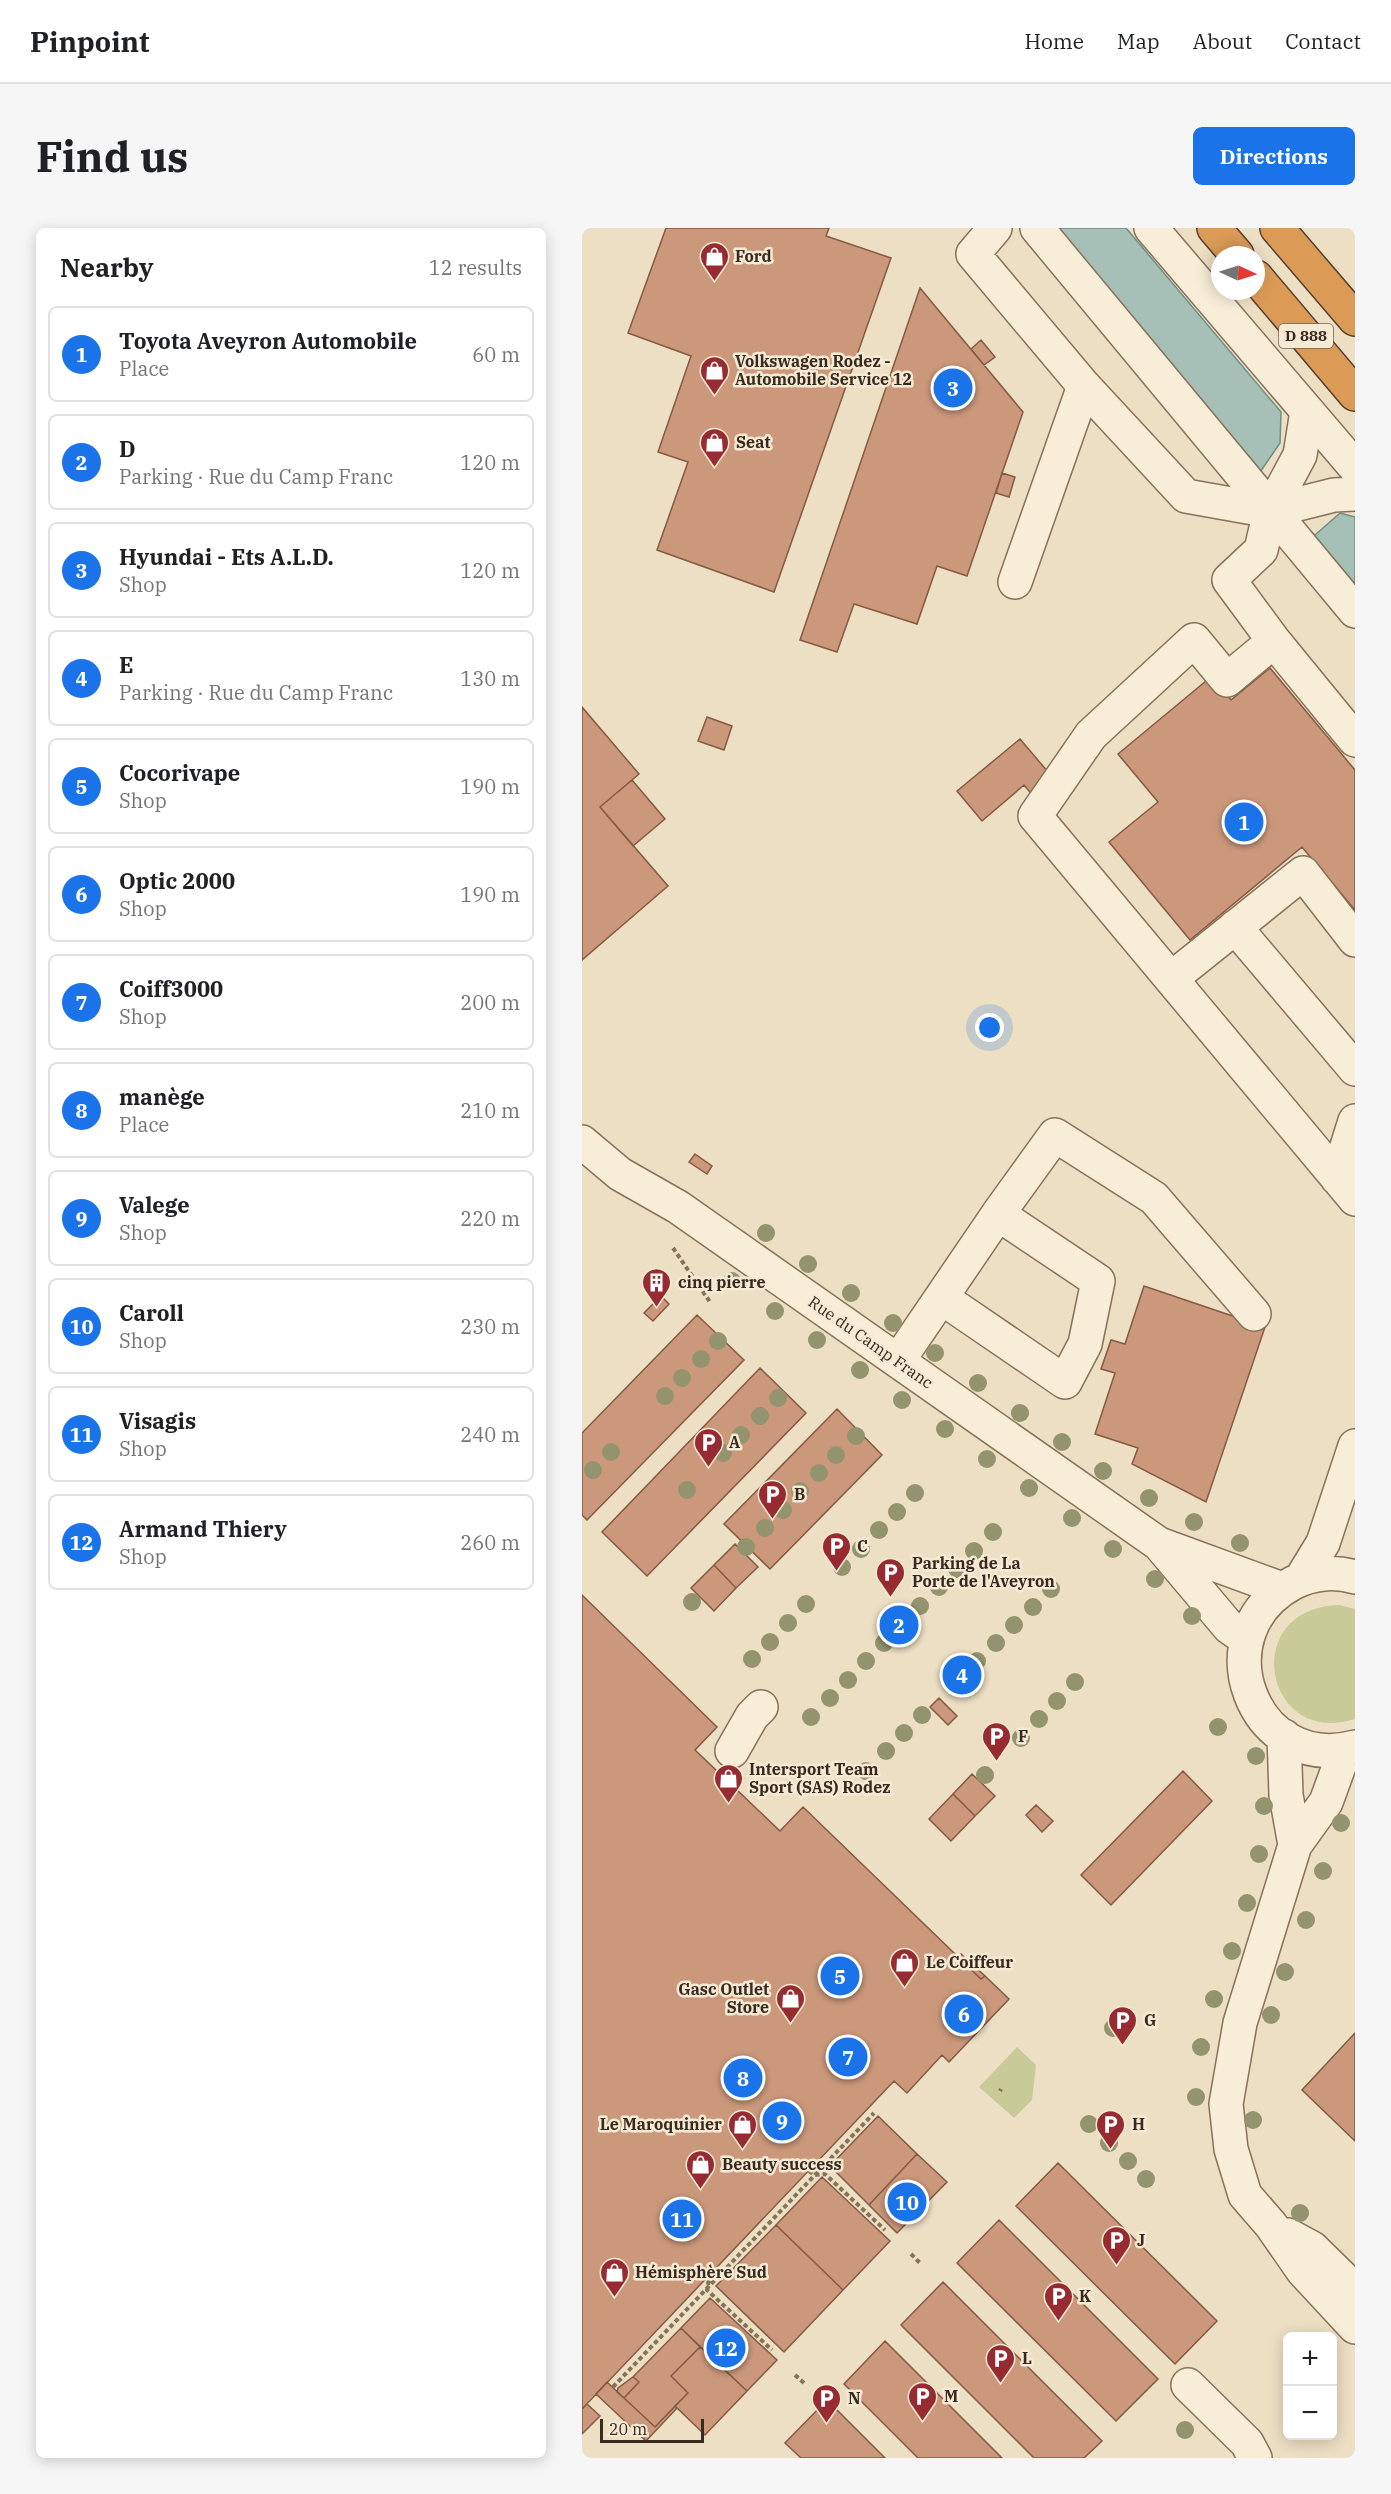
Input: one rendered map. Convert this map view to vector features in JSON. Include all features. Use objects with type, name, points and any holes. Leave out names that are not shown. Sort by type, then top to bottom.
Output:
[{"type":"highway","points":[[1214,228],[1229,246]]},
{"type":"highway","name":"D 888","points":[[1277,228],[1355,319]]},
{"type":"highway","name":"D 888","points":[[1265,288],[1355,394]]},
{"type":"street","points":[[995,228],[973,254],[1084,386],[1186,496],[1270,511],[1334,495],[1355,495]]},
{"type":"street","points":[[1037,228],[1355,611]]},
{"type":"street","points":[[1151,228],[1355,467]]},
{"type":"street","points":[[1015,582],[1084,386]]},
{"type":"street","points":[[1307,411],[1300,455],[1270,511],[1262,550],[1229,580],[1274,641],[1355,740]]},
{"type":"street","points":[[1274,641],[1227,680],[1194,640],[1092,735],[1035,816],[1346,1188]]},
{"type":"street","points":[[1172,978],[1303,873],[1355,940]]},
{"type":"street","points":[[1235,927],[1355,1069]]},
{"type":"street","points":[[1346,1188],[1355,1121]]},
{"type":"street","points":[[898,1361],[1055,1135],[1154,1198],[1254,1314]]},
{"type":"street","name":"Rue du Camp Franc","points":[[582,1143],[620,1174],[678,1207],[1159,1544],[1229,1627],[1246,1639]]},
{"type":"street","points":[[942,1298],[1065,1382],[1084,1344],[1098,1281],[998,1215]]},
{"type":"street","points":[[1355,1446],[1323,1543],[1292,1584],[1266,1603],[1254,1620],[1246,1639],[1244,1671],[1249,1693],[1260,1714],[1284,1737],[1303,1746],[1324,1750],[1350,1749],[1326,1802],[1295,1845],[1240,2023],[1226,2104],[1231,2149],[1245,2195],[1271,2225],[1303,2271],[1355,2327]]},
{"type":"street","name":"Rue du Camp Franc","points":[[1159,1544],[1292,1584]]},
{"type":"street","points":[[1292,1584],[1324,1574],[1355,1577]]},
{"type":"street","points":[[732,1751],[752,1716],[761,1707]]},
{"type":"street","points":[[1284,1737],[1286,1795],[1295,1845]]},
{"type":"street","points":[[1271,2225],[1312,2248],[1355,2290]]},
{"type":"street","points":[[1188,2385],[1247,2443],[1255,2458]]},
{"type":"path","points":[[673,1248],[710,1302]]},
{"type":"path","points":[[612,2387],[707,2290],[874,2112]]},
{"type":"path","points":[[809,2171],[814,2175],[825,2174],[885,2230]]},
{"type":"path","points":[[910,2254],[920,2263]]},
{"type":"path","points":[[707,2290],[710,2273]]},
{"type":"path","points":[[707,2290],[772,2350]]},
{"type":"path","points":[[795,2375],[804,2383]]},
{"type":"green space","points":[[1339,1605],[1355,1609],[1355,1719],[1324,1723],[1300,1714],[1283,1696],[1275,1674],[1276,1650],[1286,1628],[1307,1612]]},
{"type":"green space","points":[[1017,2047],[1036,2065],[1032,2100],[1014,2118],[979,2087]]},
{"type":"water","points":[[1047,228],[1126,228],[1281,412],[1280,443],[1256,478]]},
{"type":"water","points":[[1340,513],[1355,517],[1355,598],[1307,542]]},
{"type":"building","points":[[666,228],[829,228],[826,236],[891,258],[774,592],[657,550],[688,462],[658,452],[691,356],[628,333]]},
{"type":"building","points":[[920,288],[1023,412],[967,576],[937,566],[917,624],[854,604],[837,652],[800,640]]},
{"type":"building","points":[[981,340],[995,357],[984,365],[971,349]]},
{"type":"building","points":[[1002,473],[1015,477],[1009,497],[996,493]]},
{"type":"building","points":[[1270,668],[1355,770],[1355,910],[1302,847],[1190,940],[1109,842],[1158,802],[1118,754],[1212,676],[1231,700]]},
{"type":"building","points":[[582,707],[639,774],[600,807],[668,886],[582,960]]},
{"type":"building","points":[[707,717],[732,726],[724,750],[698,741]]},
{"type":"building","points":[[1020,739],[1054,779],[1034,797],[1024,785],[982,821],[957,791]]},
{"type":"building","points":[[632,780],[665,819],[633,846],[600,807]]},
{"type":"building","points":[[695,1154],[712,1166],[707,1174],[689,1162]]},
{"type":"building","points":[[1144,1286],[1265,1327],[1206,1502],[1132,1464],[1138,1448],[1095,1434],[1115,1373],[1101,1369],[1111,1340],[1125,1344]]},
{"type":"building","name":"cinq pierre","points":[[661,1296],[669,1304],[653,1321],[644,1313]]},
{"type":"building","points":[[697,1315],[744,1360],[587,1520],[582,1515],[582,1433]]},
{"type":"building","name":"A","points":[[760,1368],[806,1413],[647,1576],[602,1532]]},
{"type":"building","name":"B","points":[[837,1409],[882,1455],[770,1569],[724,1524]]},
{"type":"building","points":[[735,1544],[758,1567],[736,1588],[714,1565]]},
{"type":"building","points":[[714,1565],[736,1588],[714,1611],[691,1588]]},
{"type":"building","points":[[582,1595],[717,1727],[695,1750],[780,1831],[803,1807],[981,1979],[985,1976],[1009,1999],[949,2062],[942,2055],[907,2093],[894,2081],[582,2409]]},
{"type":"building","points":[[939,1698],[957,1716],[948,1725],[930,1707]]},
{"type":"building","points":[[1183,1771],[1212,1801],[1111,1905],[1081,1875]]},
{"type":"building","points":[[972,1774],[995,1796],[975,1816],[953,1794]]},
{"type":"building","points":[[953,1794],[975,1816],[951,1841],[929,1819]]},
{"type":"building","points":[[1036,1805],[1053,1821],[1042,1832],[1026,1815]]},
{"type":"building","points":[[961,1954],[985,1976],[981,1979],[958,1957]]},
{"type":"building","points":[[1355,2033],[1355,2141],[1302,2090]]},
{"type":"building","points":[[878,2116],[917,2154],[869,2205],[830,2166]]},
{"type":"building","points":[[917,2154],[947,2182],[897,2233],[869,2205]]},
{"type":"building","name":"J","points":[[1058,2163],[1217,2321],[1175,2364],[1016,2206]]},
{"type":"building","points":[[822,2177],[890,2241],[843,2290],[776,2225]]},
{"type":"building","name":"K","points":[[999,2220],[1158,2379],[1116,2421],[957,2263]]},
{"type":"building","points":[[776,2225],[843,2290],[784,2352],[716,2286]]},
{"type":"building","name":"L","points":[[943,2282],[1102,2441],[1084,2458],[1034,2458],[901,2325]]},
{"type":"building","points":[[710,2298],[777,2360],[747,2391],[681,2328]]},
{"type":"building","points":[[681,2328],[700,2347],[671,2376],[688,2393],[655,2427],[624,2398],[639,2382],[633,2377]]},
{"type":"building","name":"M","points":[[885,2341],[1002,2458],[918,2458],[844,2384]]},
{"type":"building","points":[[700,2347],[747,2391],[705,2435],[675,2406],[688,2393],[671,2376]]},
{"type":"building","points":[[633,2377],[639,2382],[624,2398],[617,2392],[618,2388]]},
{"type":"building","points":[[607,2382],[655,2427],[675,2406],[677,2408],[646,2441],[596,2394]]},
{"type":"building","name":"N","points":[[827,2400],[885,2458],[801,2458],[785,2443]]},
{"type":"building","points":[[587,2404],[600,2416],[582,2434],[582,2409]]},
{"type":"place","name":"Ford","points":[[714,282]]},
{"type":"place","name":"Hyundai - Ets A.L.D.","points":[[953,388]]},
{"type":"place","name":"Volkswagen Rodez - Automobile Service 12","points":[[714,396]]},
{"type":"place","name":"Seat","points":[[715,468]]},
{"type":"place","name":"Toyota Aveyron Automobile","points":[[1244,822]]},
{"type":"place","name":"cinq pierre","points":[[657,1308]]},
{"type":"place","name":"A","points":[[708,1468]]},
{"type":"place","name":"B","points":[[773,1520]]},
{"type":"place","name":"C","points":[[836,1572]]},
{"type":"place","name":"Parking de La Porte de l'Aveyron","points":[[891,1598]]},
{"type":"place","name":"D","points":[[899,1625]]},
{"type":"place","name":"E","points":[[962,1675]]},
{"type":"place","name":"F","points":[[997,1762]]},
{"type":"place","name":"Intersport Team Sport (SAS) Rodez","points":[[728,1804]]},
{"type":"place","name":"Cocorivape","points":[[840,1976]]},
{"type":"place","name":"Le Coiffeur","points":[[905,1988]]},
{"type":"place","name":"Optic 2000","points":[[964,2014]]},
{"type":"place","name":"Gasc Outlet Store","points":[[790,2024]]},
{"type":"place","name":"G","points":[[1123,2046]]},
{"type":"place","name":"Coiff3000","points":[[848,2057]]},
{"type":"place","name":"manège","points":[[743,2078]]},
{"type":"place","name":"Valege","points":[[782,2121]]},
{"type":"place","name":"Le Maroquinier","points":[[743,2150]]},
{"type":"place","name":"H","points":[[1111,2150]]},
{"type":"place","name":"Beauty success","points":[[701,2190]]},
{"type":"place","name":"Caroll","points":[[907,2202]]},
{"type":"place","name":"Visagis","points":[[682,2219]]},
{"type":"place","name":"J","points":[[1116,2266]]},
{"type":"place","name":"Hémisphère Sud","points":[[614,2298]]},
{"type":"place","name":"K","points":[[1058,2322]]},
{"type":"place","name":"Armand Thiery","points":[[726,2348]]},
{"type":"place","name":"L","points":[[1001,2384]]},
{"type":"place","name":"M","points":[[923,2422]]},
{"type":"place","name":"N","points":[[827,2424]]}]
